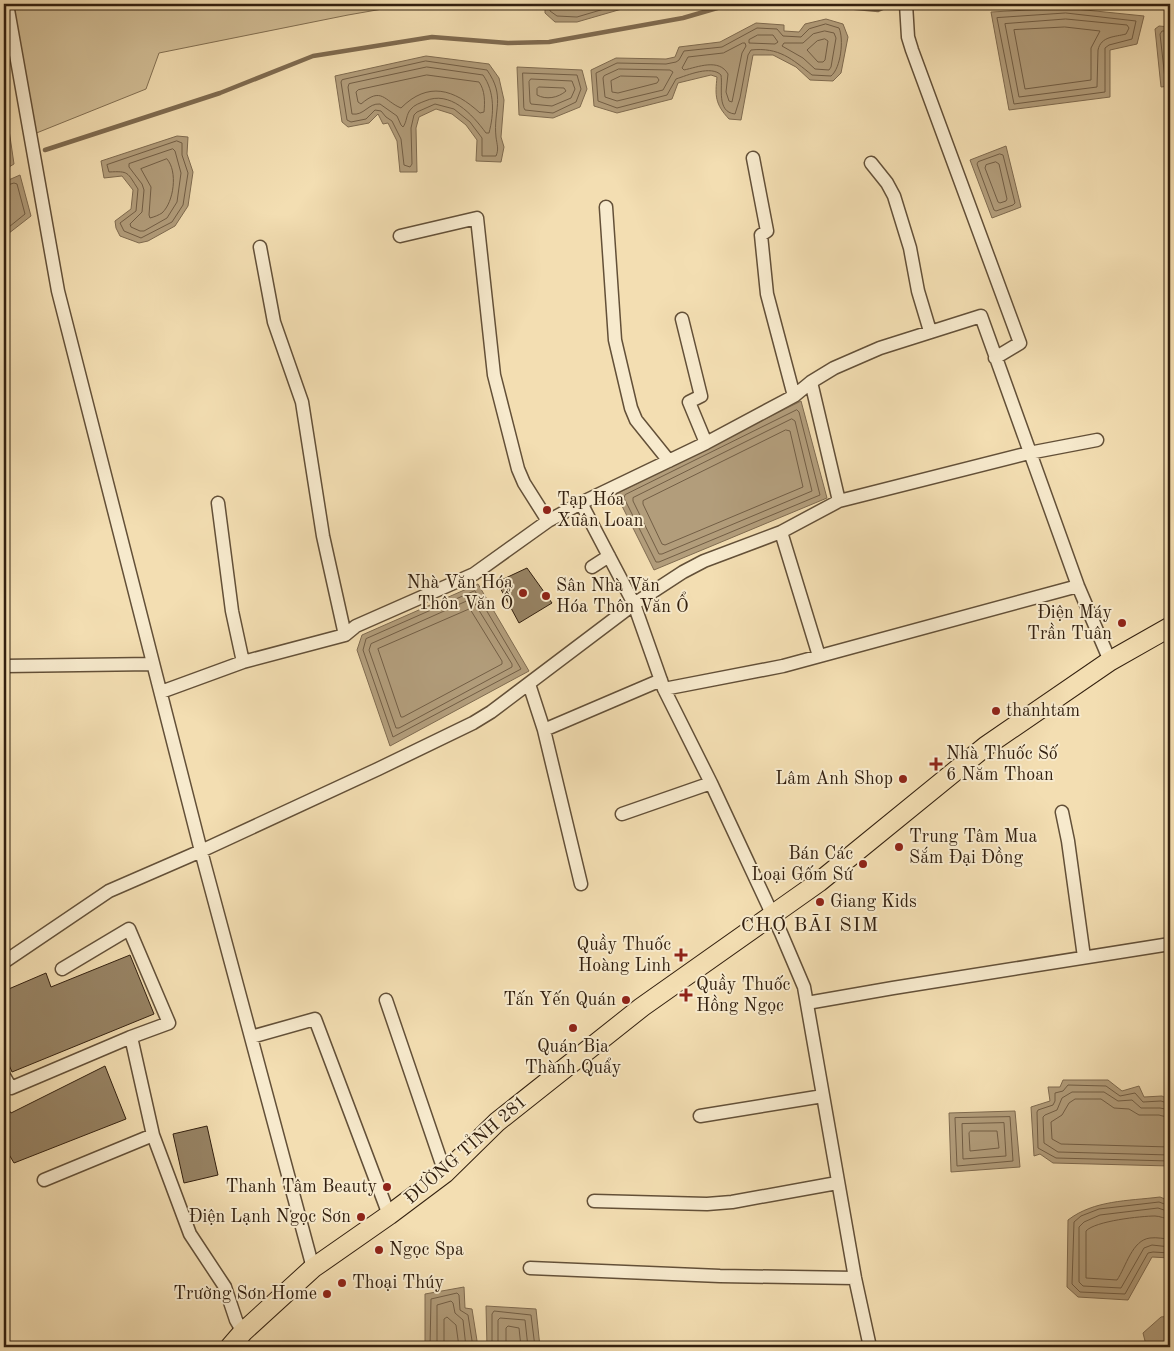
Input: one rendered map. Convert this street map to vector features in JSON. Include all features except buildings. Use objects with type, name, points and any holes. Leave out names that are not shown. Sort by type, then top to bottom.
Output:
[{"type":"main road","name":"ĐƯỜNG TỈNH 281","points":[[230,1347],[243,1332],[313,1268],[389,1215],[444,1173],[497,1122],[642,1007],[833,870],[986,746],[1110,661],[1170,627]]},
{"type":"street","points":[[7,4],[58,291],[201,851],[313,1268]]},
{"type":"street","points":[[906,4],[908,37],[912,50],[1020,343],[995,358]]},
{"type":"street","points":[[753,158],[767,231],[761,235],[764,282],[794,396]]},
{"type":"street","points":[[870,163],[887,183],[894,196],[910,248],[918,291],[930,331]]},
{"type":"street","points":[[606,207],[613,323],[617,350],[631,408],[636,420],[669,461]]},
{"type":"street","points":[[400,236],[477,218],[494,374],[498,393],[518,469],[524,483],[548,521]]},
{"type":"street","points":[[260,247],[274,322],[302,402],[323,536],[345,634]]},
{"type":"street","points":[[161,692],[243,662],[345,634],[356,626],[474,574],[548,521],[581,503],[706,443],[794,396],[834,368],[880,348],[981,316],[1078,586],[1110,661]]},
{"type":"street","points":[[682,319],[701,396],[689,402],[706,443]]},
{"type":"street","points":[[812,382],[839,500]]},
{"type":"street","points":[[4,962],[109,891],[201,851],[473,723],[529,684],[634,604],[683,572],[704,561],[781,532],[839,500],[1029,453],[1097,440]]},
{"type":"street","points":[[218,503],[232,611],[243,662]]},
{"type":"street","points":[[581,503],[634,604],[662,685],[710,783],[804,987],[855,1278],[870,1347],[881,1347]]},
{"type":"street","points":[[781,532],[819,656]]},
{"type":"street","points":[[592,567],[609,556]]},
{"type":"street","points":[[544,730],[662,685],[783,666],[1078,586]]},
{"type":"street","points":[[4,666],[153,664]]},
{"type":"street","points":[[529,684],[544,730],[581,884]]},
{"type":"street","points":[[622,814],[710,783]]},
{"type":"street","points":[[1062,812],[1068,841],[1084,956]]},
{"type":"street","points":[[4,1076],[11,1088],[131,1037],[169,1023],[129,929],[62,969]]},
{"type":"street","points":[[807,1004],[1084,956],[1170,944]]},
{"type":"street","points":[[386,1000],[444,1173]]},
{"type":"street","points":[[251,1037],[315,1019],[389,1215]]},
{"type":"street","points":[[131,1037],[153,1135],[190,1234],[225,1287],[236,1320],[243,1332]]},
{"type":"street","points":[[700,1116],[823,1096]]},
{"type":"street","points":[[44,1180],[153,1135]]},
{"type":"street","points":[[594,1201],[707,1204],[732,1202],[838,1183]]},
{"type":"street","points":[[530,1268],[720,1276],[855,1278]]},
{"type":"shaded area","points":[[42,4],[411,4],[159,53],[146,89],[29,136],[7,10]]},
{"type":"water","points":[[545,4],[639,4],[577,22],[555,22],[545,13]]},
{"type":"water","points":[[1066,8],[1144,16],[1137,44],[1110,50],[1110,97],[1009,110],[991,12]]},
{"type":"water","points":[[826,19],[843,24],[848,37],[841,73],[833,81],[810,80],[796,67],[773,55],[753,55],[741,120],[729,119],[721,109],[716,95],[717,77],[711,75],[678,83],[672,99],[617,113],[594,106],[591,70],[616,58],[666,59],[675,57],[679,47],[720,42],[756,23],[784,25],[784,31],[799,32],[805,24]]},
{"type":"water","points":[[1159,26],[1170,27],[1170,86],[1161,87],[1155,29]]},
{"type":"water","points":[[426,56],[489,64],[499,78],[504,100],[501,137],[504,147],[501,162],[476,161],[477,140],[466,125],[452,114],[436,109],[419,117],[416,128],[417,172],[400,172],[397,141],[388,123],[383,124],[378,114],[369,123],[348,127],[342,122],[335,76]]},
{"type":"water","points":[[517,67],[582,70],[587,89],[580,107],[553,118],[519,115]]},
{"type":"water","points":[[9,130],[14,164],[4,170],[4,132]]},
{"type":"water","points":[[177,136],[188,137],[187,154],[193,172],[188,206],[175,226],[148,241],[139,243],[120,236],[115,221],[131,209],[133,190],[122,176],[104,178],[101,161]]},
{"type":"water","points":[[1006,146],[1021,207],[992,218],[970,160]]},
{"type":"water","points":[[20,175],[31,216],[4,237],[4,182]]},
{"type":"water","points":[[801,401],[827,498],[654,570],[616,494]]},
{"type":"water","points":[[478,584],[529,671],[390,746],[357,650],[362,635]]},
{"type":"water","points":[[1063,1080],[1108,1080],[1122,1091],[1139,1086],[1144,1097],[1162,1096],[1170,1100],[1170,1166],[1053,1163],[1040,1154],[1034,1156],[1031,1107],[1050,1101],[1048,1087],[1060,1087]]},
{"type":"water","points":[[1015,1111],[1020,1167],[951,1172],[949,1113]]},
{"type":"water","points":[[1160,1197],[1170,1201],[1170,1258],[1152,1257],[1128,1300],[1078,1297],[1067,1287],[1068,1220],[1078,1213],[1112,1202]]},
{"type":"water","points":[[464,1287],[465,1308],[472,1309],[478,1347],[425,1347],[425,1294]]},
{"type":"water","points":[[486,1306],[536,1309],[540,1347],[487,1347]]},
{"type":"water","points":[[1170,1316],[1170,1347],[1150,1347],[1145,1341],[1143,1333],[1161,1317]]},
{"type":"waterway","points":[[45,150],[220,93],[313,56],[432,37],[508,43],[549,42],[683,18],[731,4]]},
{"type":"waterway","points":[[813,4],[878,10],[892,4]]},
{"type":"place","name":"Tạp Hóa Xuân Loan","points":[[547,510]]},
{"type":"place","name":"Nhà Văn Hóa Thôn Văn Ổ","points":[[523,593]]},
{"type":"place","name":"Sân Nhà Văn Hóa Thôn Văn Ổ","points":[[546,596]]},
{"type":"place","name":"Điện Máy Trần Tuân","points":[[1122,623]]},
{"type":"place","name":"thanhtam","points":[[996,711]]},
{"type":"place","name":"Nhà Thuốc Số 6 Năm Thoan","points":[[936,764]]},
{"type":"place","name":"Lâm Anh Shop","points":[[903,779]]},
{"type":"place","name":"Trung Tâm Mua Sắm Đại Đồng","points":[[899,847]]},
{"type":"place","name":"Bán Các Loại Gốm Sứ","points":[[863,864]]},
{"type":"place","name":"Giang Kids","points":[[820,902]]},
{"type":"place","name":"Quầy Thuốc Hoàng Linh","points":[[681,955]]},
{"type":"place","name":"Quầy Thuốc Hồng Ngọc","points":[[686,995]]},
{"type":"place","name":"Tấn Yến Quán","points":[[626,1000]]},
{"type":"place","name":"Quán Bia Thành Quẩy","points":[[573,1028]]},
{"type":"place","name":"Thanh Tâm Beauty","points":[[387,1187]]},
{"type":"place","name":"Điện Lạnh Ngọc Sơn","points":[[361,1217]]},
{"type":"place","name":"Ngọc Spa","points":[[379,1250]]},
{"type":"place","name":"Thoại Thúy","points":[[342,1283]]},
{"type":"place","name":"Trường Sơn Home","points":[[327,1294]]},
{"type":"district","name":"CHỢ BÃI SIM","points":[[810,926]]}]
